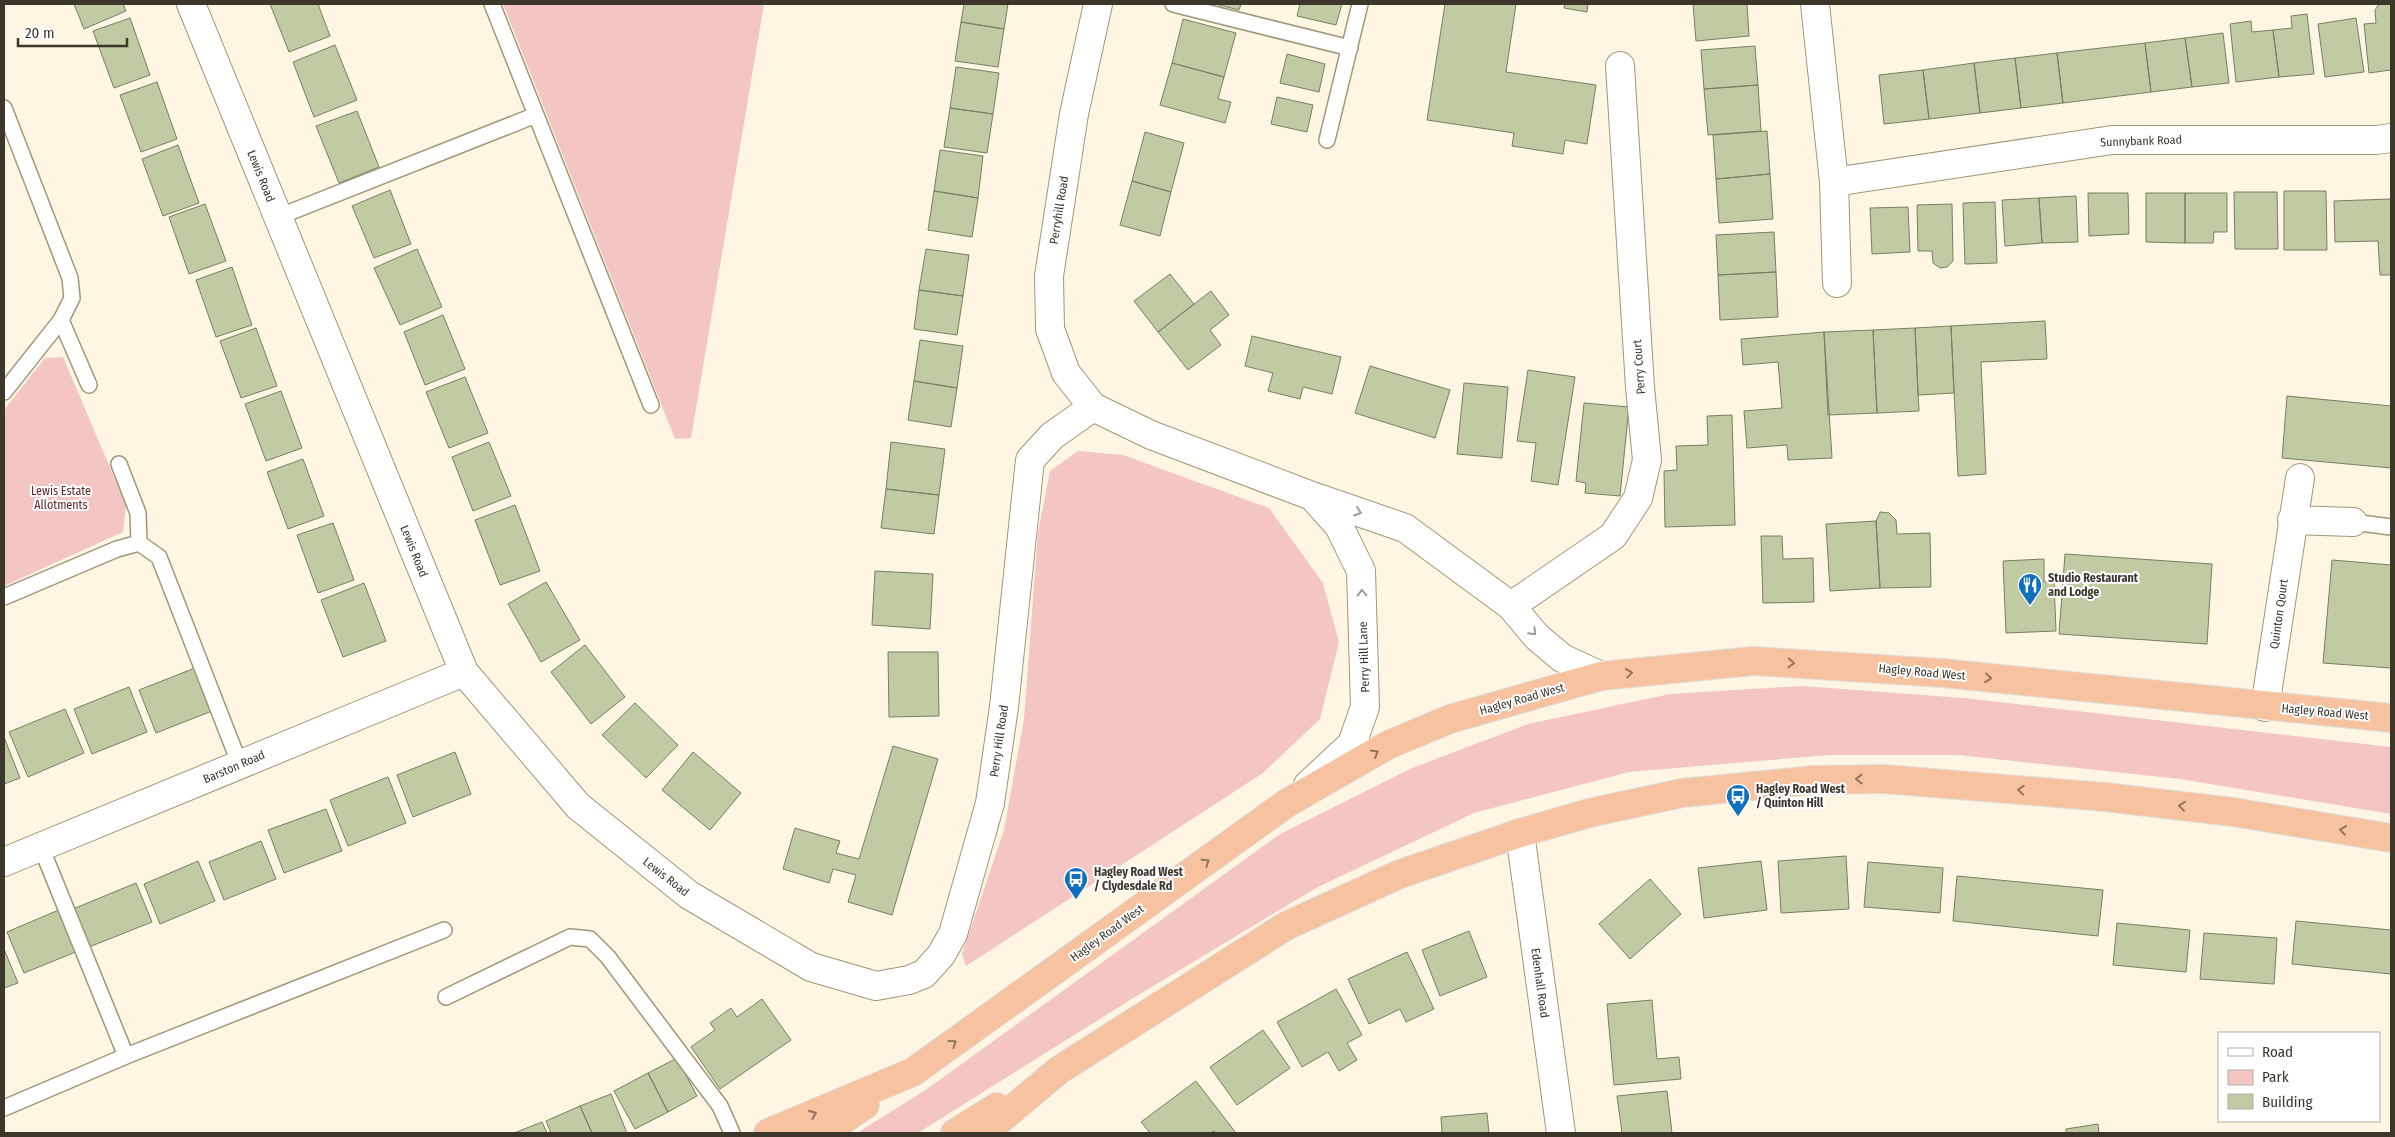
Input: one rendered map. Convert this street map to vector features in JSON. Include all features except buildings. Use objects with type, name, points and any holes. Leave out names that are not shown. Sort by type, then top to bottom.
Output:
[{"type":"highway","name":"Hagley Road West","points":[[768,1133],[914,1072],[1287,803],[1388,745],[1450,719],[1601,676],[1753,661],[1942,673],[2265,707],[2350,712],[2391,718]]},
{"type":"highway","points":[[954,1133],[1059,1070],[1286,926],[1400,874],[1520,833],[1589,813],[1682,793],[1813,780],[1884,779],[2106,796],[2234,812],[2391,838]]},
{"type":"highway","points":[[984,1133],[1059,1070]]},
{"type":"highway","points":[[823,1133],[914,1072]]},
{"type":"street","name":"Lewis Road","points":[[191,4],[464,672],[578,806],[688,895],[811,967]]},
{"type":"street","name":"Perryhill Road","points":[[1093,407],[1066,373],[1050,329],[1049,276],[1074,114],[1098,4]]},
{"type":"street","points":[[1815,4],[1834,182],[1837,283]]},
{"type":"street","name":"Perry Court","points":[[1511,606],[1613,536],[1638,498],[1647,460],[1640,387],[1620,66]]},
{"type":"street","name":"Sunnybank Road","points":[[1834,182],[2112,140],[2376,140],[2391,138]]},
{"type":"street","name":"Perry Hill Lane","points":[[1093,407],[1151,435],[1312,496],[1405,528],[1511,606],[1536,636],[1562,658],[1601,676]]},
{"type":"street","name":"Perry Hill Road","points":[[811,967],[876,986],[909,980],[924,974],[941,955],[953,934],[990,803],[1004,707],[1030,460],[1052,436],[1093,407]]},
{"type":"street","name":"Quinton Qourt","points":[[2265,707],[2292,520],[2300,478]]},
{"type":"street","name":"Perry Hill Lane","points":[[1287,803],[1352,744],[1365,707],[1361,572],[1339,526],[1312,496]]},
{"type":"street","points":[[2292,520],[2353,522]]},
{"type":"street","name":"Barston Road","points":[[4,862],[464,672]]},
{"type":"street","name":"Edenhall Road","points":[[1520,833],[1561,1133]]},
{"type":"lane","points":[[492,4],[651,404]]},
{"type":"lane","points":[[1173,4],[1350,48]]},
{"type":"lane","points":[[1327,140],[1360,4]]},
{"type":"lane","points":[[4,108],[70,278],[72,298],[61,320],[4,392]]},
{"type":"lane","points":[[278,217],[536,114]]},
{"type":"lane","points":[[61,320],[89,385]]},
{"type":"lane","points":[[119,464],[138,513],[139,543]]},
{"type":"lane","points":[[2353,522],[2391,527]]},
{"type":"lane","points":[[4,597],[117,549],[139,543]]},
{"type":"lane","points":[[139,543],[159,557],[240,765]]},
{"type":"lane","points":[[41,848],[126,1056]]},
{"type":"lane","points":[[4,1108],[126,1056],[444,930]]},
{"type":"lane","points":[[446,997],[570,937],[590,939],[608,956],[720,1106],[732,1133]]},
{"type":"green space","points":[[503,4],[764,4],[691,438],[675,439]]},
{"type":"green space","name":"Lewis Estate Allotments","points":[[63,357],[126,505],[123,532],[4,586],[4,410],[45,358]]},
{"type":"green space","points":[[1078,451],[1123,455],[1269,508],[1323,583],[1339,642],[1320,719],[1263,773],[966,966],[962,954],[1004,830],[1024,719],[1038,532],[1050,471]]},
{"type":"green space","points":[[1802,686],[1964,698],[2391,747],[2391,814],[2180,779],[1958,755],[1829,755],[1629,772],[1474,813],[1316,888],[1130,1000],[918,1133],[857,1133],[927,1089],[1280,834],[1412,768],[1528,724],[1670,694]]},
{"type":"place","name":"Studio Restaurant and Lodge","points":[[2030,606]]},
{"type":"place","name":"Hagley Road West / Quinton Hill","points":[[1738,817]]},
{"type":"place","name":"Hagley Road West / Clydesdale Rd","points":[[1076,900]]}]
